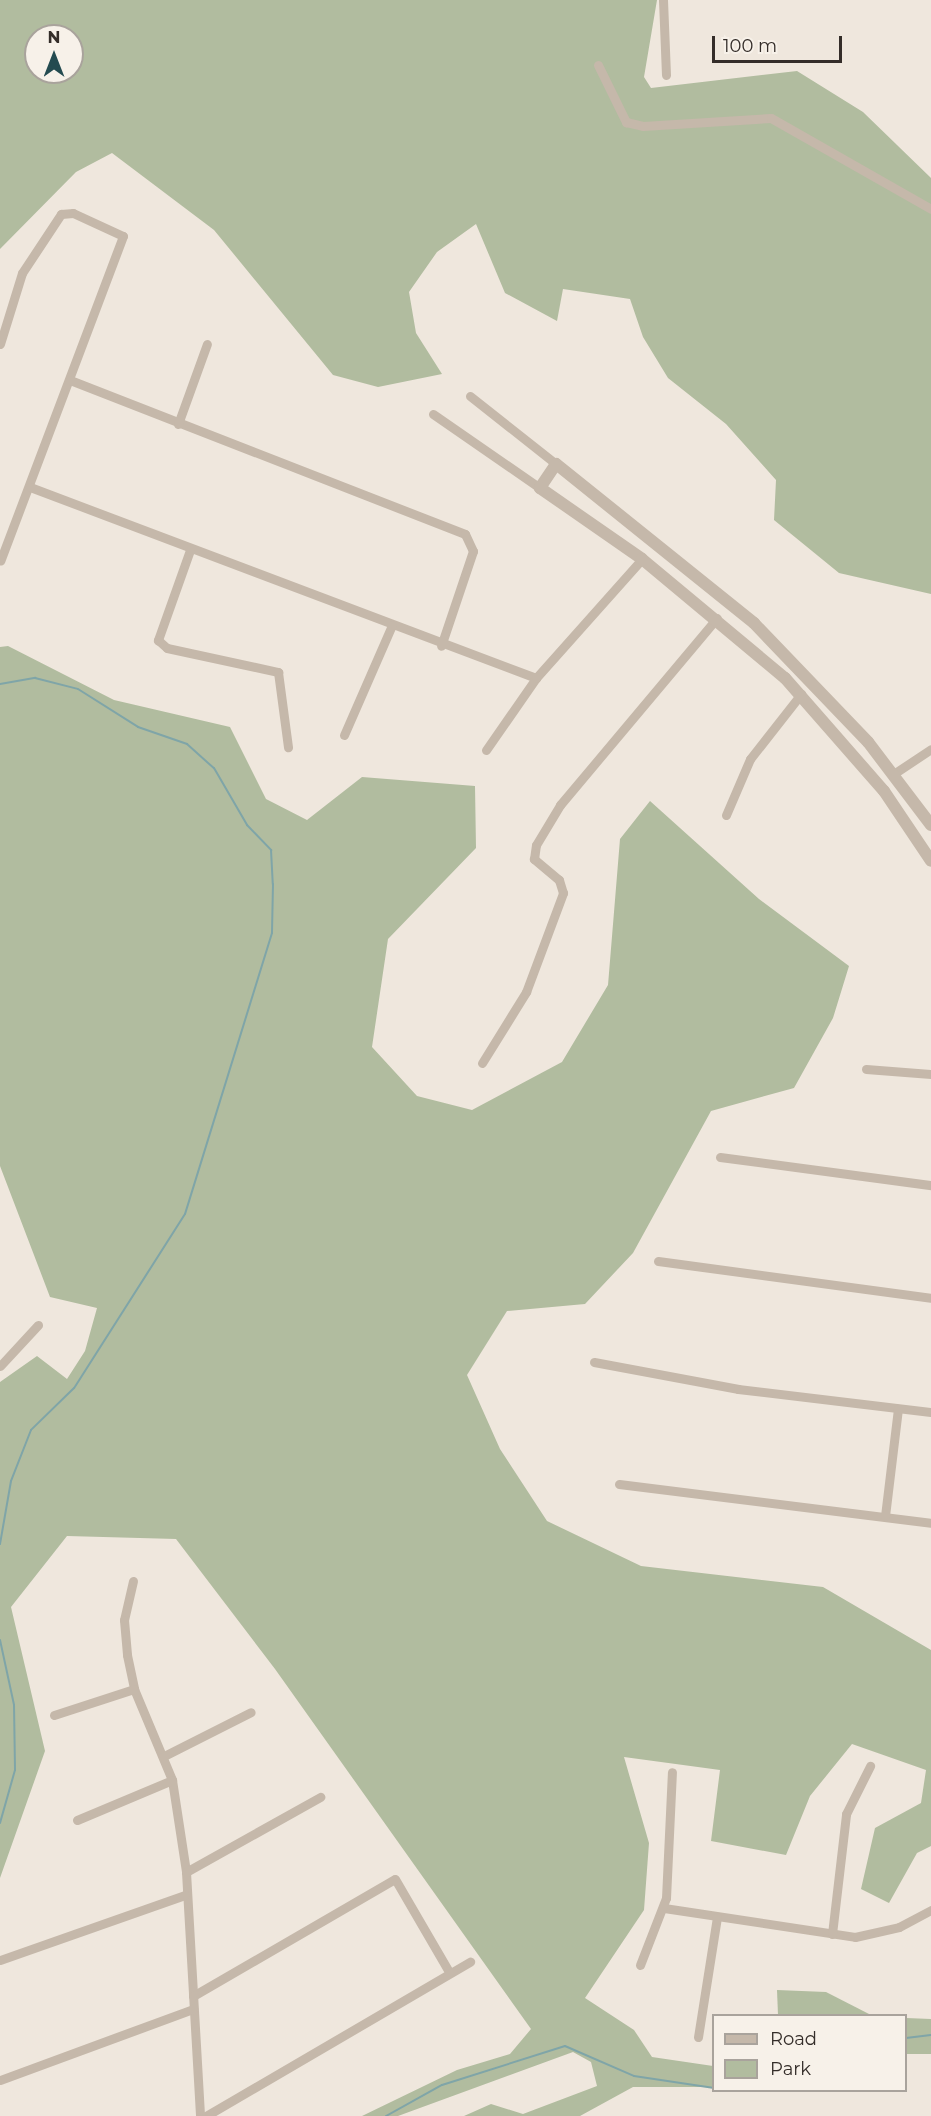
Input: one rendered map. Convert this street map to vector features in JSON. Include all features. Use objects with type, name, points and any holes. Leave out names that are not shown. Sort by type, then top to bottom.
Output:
[{"type":"street","points":[[663,0],[666,75]]},
{"type":"street","points":[[598,65],[626,122],[643,126],[771,118],[931,208]]},
{"type":"street","points":[[0,344],[22,273],[61,214],[69,212],[120,233],[124,244],[0,561]]},
{"type":"street","points":[[178,424],[207,344]]},
{"type":"street","points":[[70,380],[465,534],[473,551],[441,646]]},
{"type":"street","points":[[470,396],[754,623],[894,773],[931,825]]},
{"type":"street","points":[[433,414],[642,559],[717,618],[801,694],[884,791],[931,861]]},
{"type":"street","points":[[540,488],[556,464]]},
{"type":"street","points":[[30,487],[190,550],[392,625],[441,646],[536,678]]},
{"type":"street","points":[[190,550],[158,640],[167,648],[278,672],[288,747]]},
{"type":"street","points":[[486,750],[536,678],[642,559]]},
{"type":"street","points":[[482,1063],[526,992],[563,893],[559,880],[534,859],[536,845],[560,805],[717,618]]},
{"type":"street","points":[[344,735],[392,625]]},
{"type":"street","points":[[726,815],[750,759],[801,694]]},
{"type":"street","points":[[894,773],[931,749]]},
{"type":"street","points":[[866,1069],[931,1074]]},
{"type":"street","points":[[720,1157],[931,1185]]},
{"type":"street","points":[[658,1261],[931,1298]]},
{"type":"street","points":[[0,1366],[38,1325]]},
{"type":"street","points":[[594,1362],[738,1389],[931,1412]]},
{"type":"street","points":[[885,1516],[898,1408]]},
{"type":"street","points":[[619,1484],[931,1523]]},
{"type":"street","points":[[133,1581],[124,1620],[134,1689],[164,1756],[172,1780],[186,1872],[185,1895],[200,2116]]},
{"type":"street","points":[[54,1715],[134,1689]]},
{"type":"street","points":[[164,1756],[251,1712]]},
{"type":"street","points":[[832,1934],[846,1814],[870,1766]]},
{"type":"street","points":[[640,1965],[664,1908],[672,1772]]},
{"type":"street","points":[[77,1820],[172,1780]]},
{"type":"street","points":[[186,1872],[320,1797]]},
{"type":"street","points":[[193,1996],[395,1879],[448,1970]]},
{"type":"street","points":[[0,1960],[185,1895]]},
{"type":"street","points":[[664,1908],[832,1934],[874,1935],[931,1910]]},
{"type":"street","points":[[698,2037],[717,1917]]},
{"type":"street","points":[[206,2116],[470,1962]]},
{"type":"street","points":[[0,2080],[194,2009]]},
{"type":"green space","points":[[0,0],[657,0],[644,77],[651,88],[797,71],[863,112],[931,178],[931,594],[839,573],[774,520],[776,480],[726,424],[668,378],[643,337],[630,299],[563,289],[557,321],[505,293],[476,224],[437,252],[409,292],[416,333],[442,374],[378,387],[333,375],[214,230],[112,153],[76,172],[0,249]]},
{"type":"green space","points":[[8,646],[114,700],[230,727],[266,799],[307,820],[362,777],[475,786],[476,848],[388,939],[372,1047],[417,1096],[472,1110],[562,1062],[608,985],[620,839],[650,801],[759,899],[849,966],[833,1018],[794,1088],[711,1111],[633,1253],[585,1304],[507,1311],[467,1375],[500,1449],[547,1521],[641,1566],[823,1587],[931,1650],[931,1846],[917,1853],[889,1903],[861,1889],[875,1828],[921,1803],[926,1770],[852,1744],[810,1796],[786,1855],[711,1841],[720,1770],[624,1757],[649,1843],[644,1910],[585,1998],[634,2030],[652,2057],[712,2066],[712,2087],[633,2087],[580,2116],[464,2116],[491,2104],[523,2114],[597,2086],[591,2062],[573,2052],[398,2116],[362,2116],[457,2070],[510,2054],[531,2029],[275,1669],[176,1539],[67,1536],[11,1607],[45,1751],[0,1878],[0,1382],[37,1356],[67,1379],[85,1351],[97,1308],[50,1297],[0,1166],[0,647]]},
{"type":"green space","points":[[777,1990],[826,1992],[869,2014],[778,2014]]},
{"type":"green space","points":[[907,2018],[931,2019],[931,2054],[907,2054]]},
{"type":"waterway","points":[[0,684],[35,678],[78,689],[138,727],[187,744],[214,768],[247,825],[271,850],[273,884],[272,933],[185,1214],[74,1388],[31,1430],[11,1481],[0,1544]]},
{"type":"waterway","points":[[0,1640],[14,1705],[15,1770],[0,1823]]},
{"type":"waterway","points":[[907,2038],[931,2035]]},
{"type":"waterway","points":[[386,2116],[442,2085],[565,2046],[634,2076],[712,2088]]}]
